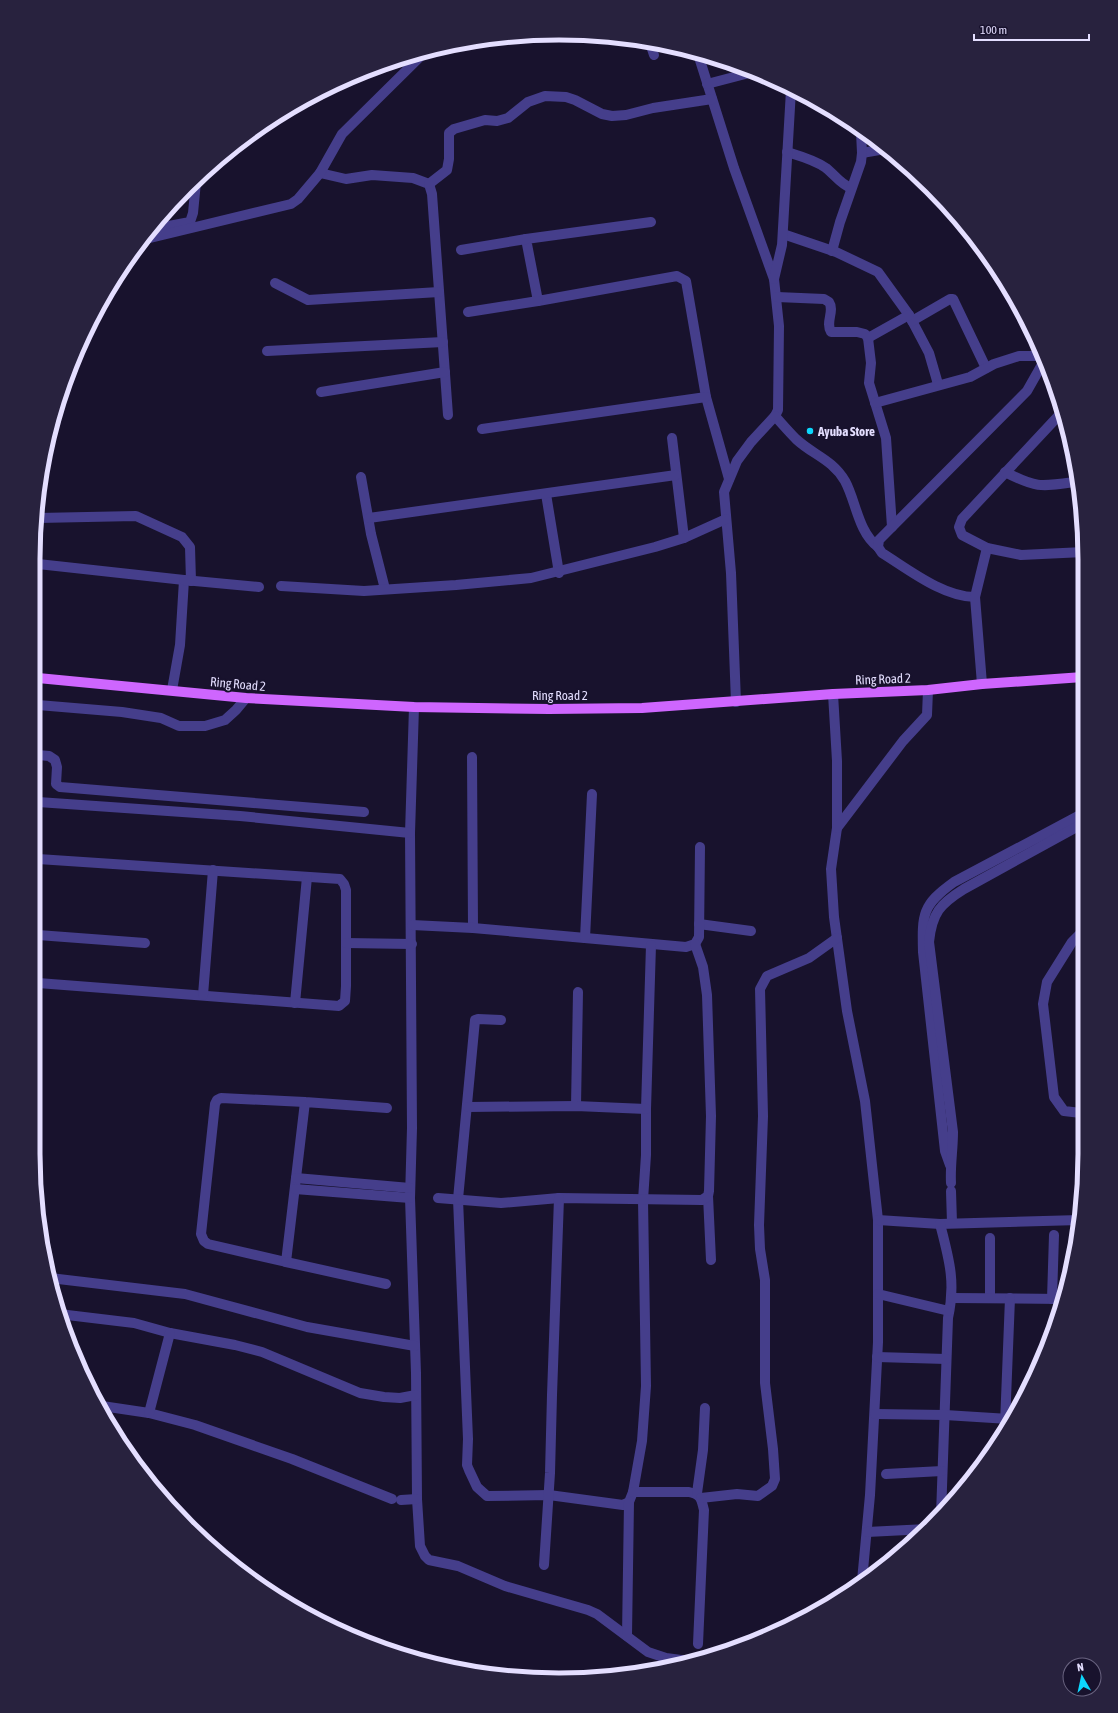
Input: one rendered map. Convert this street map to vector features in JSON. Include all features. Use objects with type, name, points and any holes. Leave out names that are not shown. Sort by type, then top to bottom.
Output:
[{"type":"main road","name":"Ring Road 2","points":[[40,678],[246,698],[414,707],[642,708],[833,694],[928,690],[982,684],[1078,677]]},
{"type":"street","points":[[652,49],[654,55]]},
{"type":"street","points":[[700,60],[734,168],[774,279],[779,326],[778,410],[776,416],[751,442],[737,461],[728,479],[724,492],[731,573],[736,702]]},
{"type":"street","points":[[152,238],[291,204],[298,200],[320,173],[342,134],[416,61]]},
{"type":"street","points":[[707,84],[743,75]]},
{"type":"street","points":[[774,279],[779,261],[783,234],[792,95]]},
{"type":"street","points":[[429,184],[447,170],[449,159],[449,132],[454,129],[485,120],[497,121],[508,118],[528,102],[545,96],[566,97],[602,114],[612,116],[626,115],[653,108],[712,99]]},
{"type":"street","points":[[832,251],[851,188],[861,162],[862,138]]},
{"type":"street","points":[[862,153],[879,150]]},
{"type":"street","points":[[787,152],[804,157],[821,165],[843,185],[851,188]]},
{"type":"street","points":[[320,173],[346,179],[372,175],[413,178],[429,184]]},
{"type":"street","points":[[429,184],[432,194],[448,416]]},
{"type":"street","points":[[160,228],[190,222],[193,213],[195,189]]},
{"type":"street","points":[[461,250],[526,239],[651,222]]},
{"type":"street","points":[[783,234],[832,251],[878,272],[911,318],[929,353],[938,384]]},
{"type":"street","points":[[526,239],[538,301]]},
{"type":"street","points":[[468,312],[677,276],[686,281],[706,397],[728,479]]},
{"type":"street","points":[[275,283],[308,300],[439,292]]},
{"type":"street","points":[[777,297],[824,299],[830,302],[832,310],[828,326],[831,332],[857,332],[865,334],[868,338],[871,363],[868,383],[886,438],[892,527]]},
{"type":"street","points":[[868,338],[950,299],[953,299],[986,368]]},
{"type":"street","points":[[267,351],[443,342]]},
{"type":"street","points":[[875,403],[938,384],[970,377],[994,364],[1019,356],[1036,356]]},
{"type":"street","points":[[878,546],[879,540],[1027,391],[1041,367]]},
{"type":"street","points":[[321,392],[445,372]]},
{"type":"street","points":[[482,429],[706,397]]},
{"type":"street","points":[[776,416],[796,440],[835,466],[845,481],[855,502],[865,533],[882,552],[928,582],[958,596],[975,597]]},
{"type":"street","points":[[1057,416],[962,519],[959,527],[962,535],[987,548],[1021,554],[1078,552]]},
{"type":"street","points":[[672,438],[684,538]]},
{"type":"street","points":[[1005,472],[1023,482],[1042,486],[1072,482]]},
{"type":"street","points":[[368,518],[676,475]]},
{"type":"street","points":[[361,477],[368,518],[385,589]]},
{"type":"street","points":[[546,494],[559,573]]},
{"type":"street","points":[[42,518],[136,516],[182,537],[190,547],[180,640],[172,690]]},
{"type":"street","points":[[281,586],[364,591],[531,578],[559,573],[684,538],[726,519]]},
{"type":"street","points":[[982,684],[975,597],[987,548]]},
{"type":"street","points":[[40,564],[258,587]]},
{"type":"street","points":[[837,828],[903,741],[927,715],[928,690]]},
{"type":"street","points":[[833,694],[837,761],[837,828],[831,870],[837,938],[849,1024],[865,1101],[878,1220],[875,1414],[863,1574]]},
{"type":"street","points":[[40,705],[122,712],[161,718],[179,726],[205,726],[225,720],[246,698]]},
{"type":"street","points":[[414,707],[410,833],[412,925],[412,1128],[410,1193],[415,1346],[417,1499],[420,1546],[424,1556],[429,1560],[458,1566],[504,1586],[588,1610],[597,1614],[648,1652],[675,1659]]},
{"type":"street","points":[[40,755],[49,756],[55,760],[57,767],[56,784],[60,787],[364,812]]},
{"type":"street","points":[[472,757],[473,928]]},
{"type":"street","points":[[585,938],[592,794]]},
{"type":"street","points":[[40,802],[240,816],[410,833]]},
{"type":"street","points":[[933,1015],[923,952],[922,922],[929,904],[940,892],[954,882],[1078,816]]},
{"type":"street","points":[[952,1224],[950,1165],[945,1150],[933,1015],[929,942],[933,919],[938,910],[947,900],[964,889],[1078,826]]},
{"type":"street","points":[[700,847],[699,924],[698,937],[695,944],[703,967],[707,995],[712,1116],[708,1196],[711,1260]]},
{"type":"street","points":[[40,859],[340,879],[346,890],[345,1001],[339,1006],[40,983]]},
{"type":"street","points":[[203,995],[213,870]]},
{"type":"street","points":[[296,1003],[307,877]]},
{"type":"street","points":[[699,924],[752,931]]},
{"type":"street","points":[[412,925],[473,928],[651,945],[686,947],[695,944]]},
{"type":"street","points":[[40,936],[145,943]]},
{"type":"street","points":[[1078,936],[1072,942],[1047,982],[1043,1004],[1054,1098],[1064,1111],[1078,1113]]},
{"type":"street","points":[[501,1020],[475,1020],[468,1107],[458,1199],[468,1439],[467,1465],[477,1487],[487,1496],[548,1495],[623,1505],[631,1497],[689,1492],[699,1496],[737,1494],[758,1496],[772,1486],[775,1479],[765,1383],[765,1280],[760,1249],[759,1225],[763,1116],[760,989],[767,976],[809,958],[837,938]]},
{"type":"street","points":[[346,943],[412,944]]},
{"type":"street","points":[[628,1636],[631,1497],[642,1441],[646,1386],[643,1200],[646,1154],[651,945]]},
{"type":"street","points":[[576,1106],[578,992]]},
{"type":"street","points":[[386,1284],[208,1244],[202,1238],[201,1234],[215,1104],[217,1100],[221,1098],[387,1108]]},
{"type":"street","points":[[286,1262],[305,1102]]},
{"type":"street","points":[[468,1107],[576,1106],[646,1109]]},
{"type":"street","points":[[296,1178],[410,1193]]},
{"type":"street","points":[[295,1189],[410,1193]]},
{"type":"street","points":[[438,1198],[501,1203],[559,1198],[702,1200],[708,1196]]},
{"type":"street","points":[[544,1565],[559,1198]]},
{"type":"street","points":[[878,1220],[940,1224],[1074,1220]]},
{"type":"street","points":[[940,1224],[949,1256],[952,1276],[952,1298],[949,1311],[946,1358],[941,1504]]},
{"type":"street","points":[[1052,1299],[1054,1235]]},
{"type":"street","points":[[990,1238],[990,1298]]},
{"type":"street","points":[[56,1279],[185,1294],[307,1327],[415,1346]]},
{"type":"street","points":[[878,1294],[949,1311]]},
{"type":"street","points":[[952,1298],[1057,1299]]},
{"type":"street","points":[[1006,1417],[1010,1298]]},
{"type":"street","points":[[66,1315],[134,1323],[170,1333],[204,1338],[262,1352],[360,1393],[400,1398],[416,1396]]},
{"type":"street","points":[[149,1413],[170,1333]]},
{"type":"street","points":[[877,1357],[946,1358]]},
{"type":"street","points":[[106,1407],[149,1413],[195,1425],[292,1459],[396,1500],[417,1499]]},
{"type":"street","points":[[698,1644],[704,1510],[699,1496],[705,1408]]},
{"type":"street","points":[[875,1414],[944,1415],[1004,1421]]},
{"type":"street","points":[[886,1474],[942,1471]]},
{"type":"street","points":[[867,1532],[918,1529]]},
{"type":"place","name":"Ayuba Store","points":[[810,431]]}]
